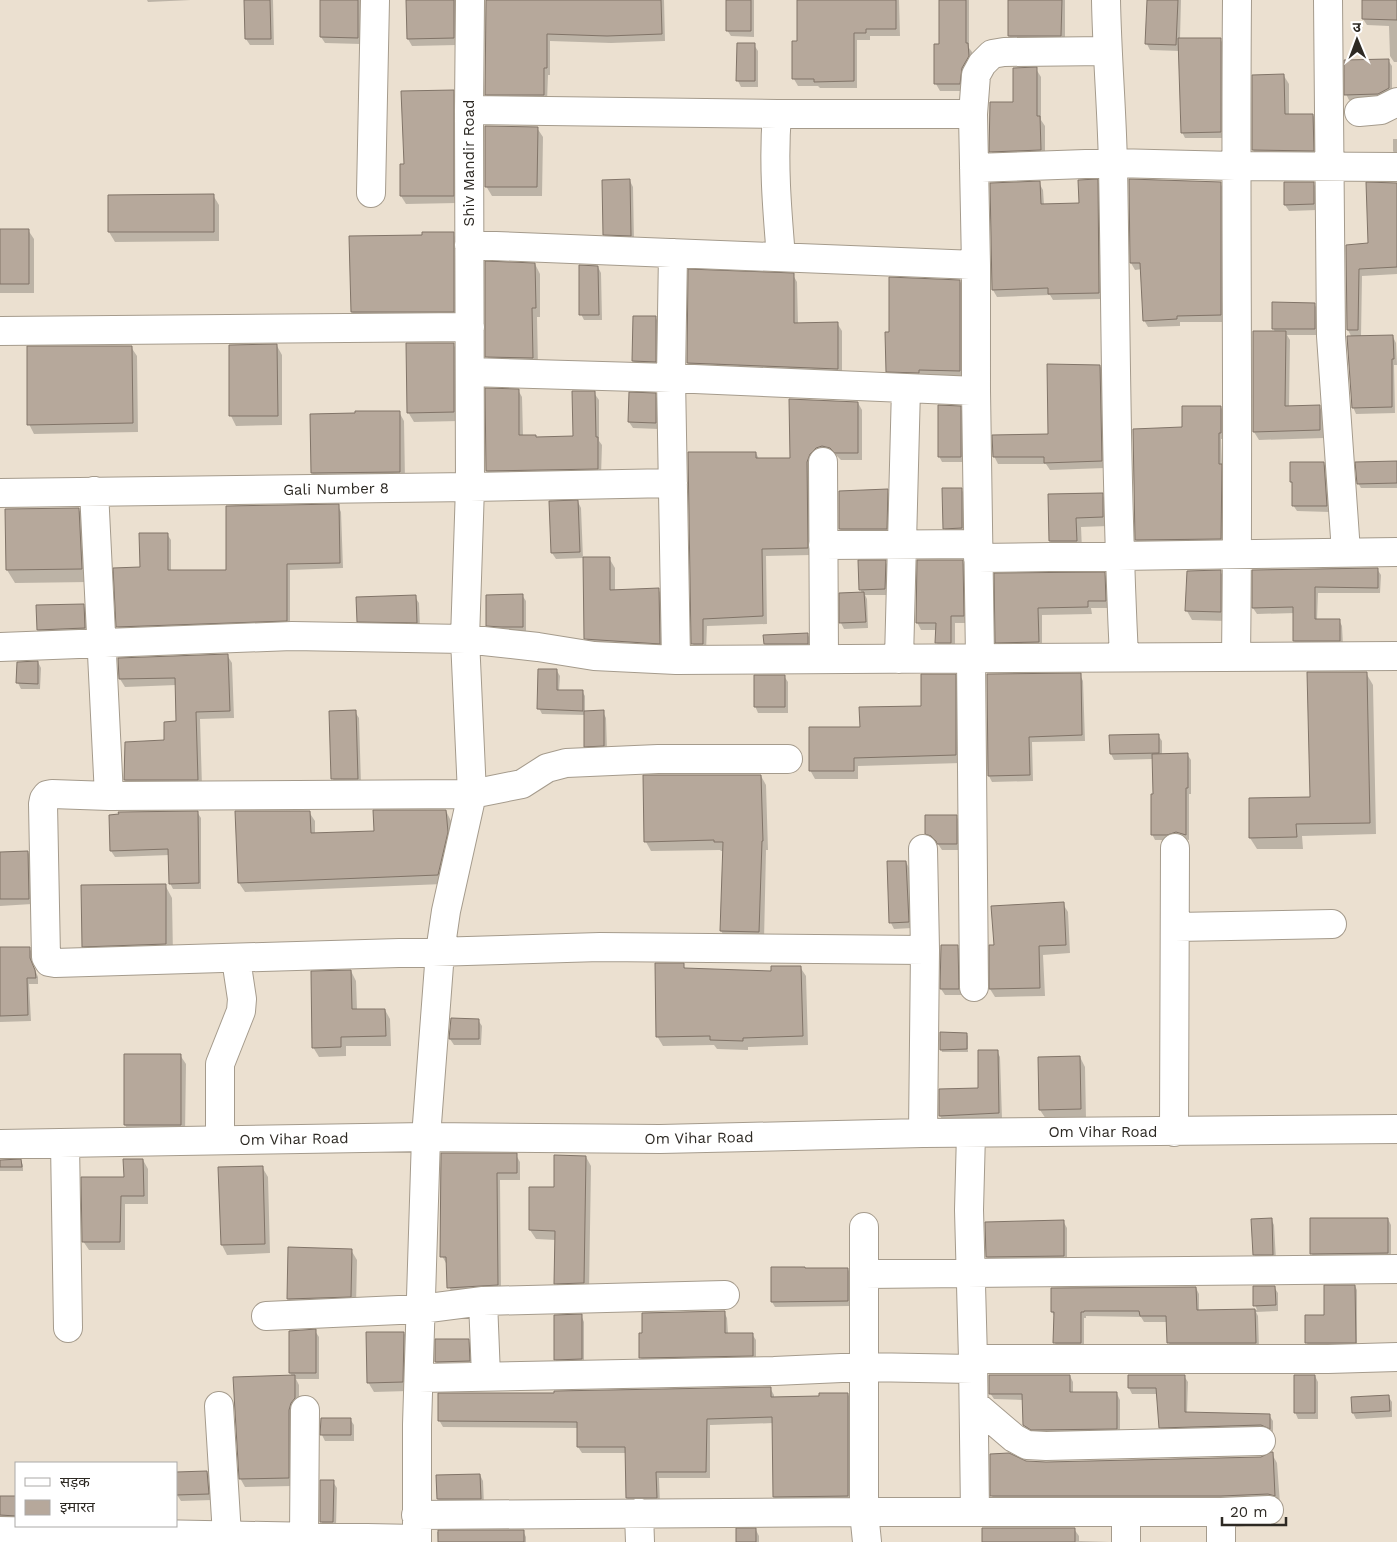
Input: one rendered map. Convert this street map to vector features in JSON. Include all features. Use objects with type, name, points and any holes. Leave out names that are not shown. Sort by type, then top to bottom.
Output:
[{"type":"street","points":[[371,193],[375,0]]},
{"type":"street","name":"Shiv Mandir Road","points":[[417,1532],[417,1425],[426,1137],[440,952],[446,911],[472,794],[465,639],[470,487],[468,110],[470,0]]},
{"type":"street","points":[[1106,0],[1113,163],[1119,556],[1124,657]]},
{"type":"street","points":[[1236,656],[1238,554],[1235,166],[1237,0]]},
{"type":"street","points":[[1328,0],[1331,336],[1346,552]]},
{"type":"street","points":[[974,987],[975,658],[978,551],[973,114],[976,75],[982,64],[992,54],[1004,52],[1107,51]]},
{"type":"street","points":[[1359,112],[1380,110],[1397,102]]},
{"type":"street","points":[[468,110],[777,114],[973,114]]},
{"type":"street","points":[[777,114],[775,178],[781,257]]},
{"type":"street","points":[[974,168],[1113,163],[1397,167]]},
{"type":"street","points":[[469,245],[976,264]]},
{"type":"street","points":[[672,253],[672,483],[676,660]]},
{"type":"street","points":[[0,331],[470,327]]},
{"type":"street","points":[[470,372],[671,378],[976,391]]},
{"type":"street","points":[[899,659],[906,388]]},
{"type":"street","points":[[823,462],[824,659]]},
{"type":"street","name":"Gali Number 8","points":[[0,493],[672,483]]},
{"type":"street","points":[[94,491],[109,796]]},
{"type":"street","points":[[824,545],[902,545],[978,551],[1119,556],[1397,552]]},
{"type":"street","points":[[0,647],[292,636],[465,639],[538,646],[594,656],[676,660],[1397,656]]},
{"type":"street","points":[[788,759],[658,759],[566,762],[547,768],[522,784],[472,794],[47,795],[43,804],[46,957],[49,962],[236,959],[600,947],[925,950]]},
{"type":"street","points":[[1174,1132],[1175,848]]},
{"type":"street","points":[[923,849],[925,950],[923,1134]]},
{"type":"street","points":[[1175,927],[1332,924]]},
{"type":"street","points":[[220,1140],[220,1064],[242,1005],[236,959]]},
{"type":"street","name":"Om Vihar Road","points":[[0,1144],[426,1137],[660,1139],[971,1133],[1397,1129]]},
{"type":"street","points":[[971,1133],[969,1210],[975,1512]]},
{"type":"street","points":[[65,1143],[68,1328]]},
{"type":"street","points":[[864,1226],[864,1512],[867,1542]]},
{"type":"street","points":[[864,1274],[1397,1269]]},
{"type":"street","points":[[266,1316],[422,1309],[483,1301],[725,1295]]},
{"type":"street","points":[[483,1301],[486,1376]]},
{"type":"street","points":[[419,1378],[774,1371],[973,1364],[1397,1357]]},
{"type":"street","points":[[974,1404],[1014,1438],[1027,1445],[1261,1441]]},
{"type":"street","points":[[220,1406],[227,1535]]},
{"type":"street","points":[[304,1410],[304,1536]]},
{"type":"street","points":[[0,1531],[304,1536],[417,1532],[639,1514],[1220,1512],[1269,1510]]},
{"type":"street","points":[[1126,1512],[1126,1542]]},
{"type":"street","points":[[1220,1512],[1221,1542]]},
{"type":"street","points":[[639,1514],[640,1542]]},
{"type":"building","points":[[244,0],[270,0],[271,39],[245,39]]},
{"type":"building","points":[[320,0],[358,0],[358,38],[320,37]]},
{"type":"building","points":[[406,0],[454,0],[454,38],[407,39]]},
{"type":"building","points":[[486,0],[661,0],[662,34],[607,36],[547,34],[547,68],[544,68],[544,95],[485,95]]},
{"type":"building","points":[[726,0],[751,0],[751,31],[726,31]]},
{"type":"building","points":[[797,0],[896,0],[896,29],[866,29],[866,33],[854,33],[854,81],[814,82],[814,79],[792,79],[792,41],[797,41]]},
{"type":"building","points":[[939,0],[966,0],[966,43],[968,43],[969,56],[962,68],[960,84],[934,84],[934,44],[939,44]]},
{"type":"building","points":[[1008,0],[1062,0],[1061,36],[1008,36]]},
{"type":"building","points":[[1147,0],[1178,0],[1176,45],[1145,44]]},
{"type":"building","points":[[1362,0],[1397,0],[1397,20],[1362,19]]},
{"type":"building","points":[[1178,38],[1221,38],[1221,132],[1181,133]]},
{"type":"building","points":[[737,43],[755,43],[755,81],[736,81]]},
{"type":"building","points":[[1389,59],[1389,88],[1378,94],[1344,95],[1344,60]]},
{"type":"building","points":[[1037,67],[1037,116],[1040,116],[1041,150],[989,152],[990,102],[1013,102],[1013,68]]},
{"type":"building","points":[[1284,74],[1285,114],[1313,114],[1314,151],[1252,150],[1252,75]]},
{"type":"building","points":[[454,90],[454,196],[400,196],[400,164],[404,164],[401,91]]},
{"type":"building","points":[[485,126],[538,127],[537,187],[485,187]]},
{"type":"building","points":[[630,179],[631,236],[603,235],[602,180]]},
{"type":"building","points":[[1098,179],[1099,293],[1048,294],[1048,288],[992,290],[990,183],[1040,181],[1041,204],[1079,203],[1078,180]]},
{"type":"building","points":[[1129,179],[1221,182],[1221,315],[1177,316],[1177,319],[1143,321],[1140,263],[1130,263]]},
{"type":"building","points":[[1284,182],[1314,182],[1314,204],[1284,205]]},
{"type":"building","points":[[1366,182],[1397,183],[1397,267],[1359,269],[1358,330],[1347,330],[1346,245],[1368,243]]},
{"type":"building","points":[[214,194],[214,232],[108,232],[108,195]]},
{"type":"building","points":[[0,229],[29,229],[29,284],[0,284]]},
{"type":"building","points":[[422,232],[454,232],[454,312],[351,312],[349,236],[422,235]]},
{"type":"building","points":[[485,261],[535,263],[536,308],[532,308],[533,358],[485,357]]},
{"type":"building","points":[[579,265],[598,266],[599,315],[579,315]]},
{"type":"building","points":[[688,269],[794,273],[794,323],[838,322],[838,369],[687,363]]},
{"type":"building","points":[[889,277],[960,280],[960,371],[919,370],[919,373],[886,372],[885,332],[889,332]]},
{"type":"building","points":[[1272,302],[1315,303],[1315,329],[1272,329]]},
{"type":"building","points":[[633,316],[656,316],[656,362],[632,361]]},
{"type":"building","points":[[1253,331],[1286,331],[1285,406],[1320,405],[1320,430],[1253,432]]},
{"type":"building","points":[[1393,335],[1392,407],[1352,408],[1347,336]]},
{"type":"building","points":[[406,343],[454,343],[454,412],[407,413]]},
{"type":"building","points":[[277,344],[278,416],[229,416],[229,345]]},
{"type":"building","points":[[27,346],[132,346],[133,423],[27,425]]},
{"type":"building","points":[[1047,364],[1100,365],[1102,461],[1044,463],[1044,457],[993,457],[992,435],[1048,434]]},
{"type":"building","points":[[485,388],[519,389],[519,435],[536,435],[536,437],[573,436],[572,391],[595,391],[598,469],[486,471]]},
{"type":"building","points":[[629,392],[656,393],[656,423],[628,422]]},
{"type":"building","points":[[789,399],[858,402],[858,453],[835,453],[830,448],[822,446],[816,448],[810,454],[807,462],[808,548],[762,549],[763,616],[703,619],[703,644],[691,644],[688,452],[756,452],[756,458],[790,458]]},
{"type":"building","points":[[938,405],[961,406],[961,457],[938,457]]},
{"type":"building","points":[[1182,406],[1221,406],[1219,464],[1222,464],[1221,539],[1135,540],[1133,429],[1182,427]]},
{"type":"building","points":[[355,411],[400,411],[400,472],[311,473],[310,414],[355,413]]},
{"type":"building","points":[[1397,461],[1397,483],[1357,484],[1355,462]]},
{"type":"building","points":[[1290,462],[1324,462],[1327,506],[1292,506]]},
{"type":"building","points":[[942,488],[962,488],[962,528],[943,529]]},
{"type":"building","points":[[888,489],[887,529],[839,529],[839,491]]},
{"type":"building","points":[[1103,493],[1103,517],[1076,518],[1077,541],[1049,541],[1048,494]]},
{"type":"building","points":[[578,500],[580,552],[551,553],[549,501]]},
{"type":"building","points":[[339,504],[340,563],[287,564],[287,621],[116,627],[113,568],[140,567],[139,533],[168,533],[168,570],[226,570],[226,506]]},
{"type":"building","points":[[79,508],[82,569],[6,570],[5,509]]},
{"type":"building","points":[[583,557],[610,557],[610,590],[659,588],[660,644],[584,639]]},
{"type":"building","points":[[858,560],[886,560],[885,589],[859,590]]},
{"type":"building","points":[[917,560],[963,560],[964,616],[951,616],[951,643],[935,643],[936,623],[916,623]]},
{"type":"building","points":[[1378,568],[1378,588],[1315,587],[1315,619],[1340,619],[1340,641],[1293,641],[1293,607],[1252,608],[1252,570]]},
{"type":"building","points":[[1221,570],[1221,612],[1185,611],[1187,571]]},
{"type":"building","points":[[1105,572],[1106,601],[1088,601],[1088,607],[1038,608],[1039,642],[995,643],[994,573]]},
{"type":"building","points":[[864,592],[866,622],[839,623],[839,593]]},
{"type":"building","points":[[523,594],[523,627],[486,626],[486,595]]},
{"type":"building","points":[[416,595],[417,623],[357,622],[356,597]]},
{"type":"building","points":[[84,604],[85,628],[37,630],[36,605]]},
{"type":"building","points":[[808,633],[808,644],[764,644],[763,635]]},
{"type":"building","points":[[228,654],[230,711],[196,712],[198,780],[124,780],[125,742],[164,740],[164,722],[176,721],[175,678],[119,679],[118,658]]},
{"type":"building","points":[[38,661],[38,684],[16,683],[17,662]]},
{"type":"building","points":[[538,669],[557,669],[557,690],[583,690],[583,711],[537,709]]},
{"type":"building","points":[[1307,672],[1367,672],[1370,823],[1296,824],[1297,837],[1249,838],[1249,798],[1310,797]]},
{"type":"building","points":[[1081,673],[1082,735],[1029,737],[1030,775],[988,776],[987,674]]},
{"type":"building","points":[[921,674],[956,674],[956,755],[854,758],[854,771],[809,771],[809,727],[860,727],[859,707],[921,706]]},
{"type":"building","points":[[754,675],[785,675],[785,707],[754,707]]},
{"type":"building","points":[[356,710],[358,779],[331,779],[329,711]]},
{"type":"building","points":[[604,710],[604,746],[584,747],[584,711]]},
{"type":"building","points":[[1159,734],[1159,753],[1110,754],[1109,735]]},
{"type":"building","points":[[1188,753],[1186,835],[1176,832],[1167,835],[1151,835],[1152,754]]},
{"type":"building","points":[[643,775],[761,775],[763,841],[759,932],[720,931],[723,842],[714,842],[714,840],[644,842]]},
{"type":"building","points":[[373,810],[446,810],[448,832],[438,875],[238,883],[235,811],[310,811],[311,833],[374,831]]},
{"type":"building","points":[[198,811],[199,883],[169,884],[168,849],[110,851],[109,815],[119,814],[118,812]]},
{"type":"building","points":[[925,815],[957,815],[957,844],[937,844],[931,836],[925,834]]},
{"type":"building","points":[[28,851],[29,899],[0,899],[0,852]]},
{"type":"building","points":[[887,861],[906,861],[909,922],[889,923]]},
{"type":"building","points":[[166,884],[166,944],[82,947],[81,885]]},
{"type":"building","points":[[1064,902],[1066,945],[1039,946],[1040,988],[989,989],[989,945],[994,945],[991,906]]},
{"type":"building","points":[[941,945],[958,945],[959,989],[940,989]]},
{"type":"building","points":[[0,947],[30,947],[30,958],[36,978],[27,978],[28,1015],[0,1016]]},
{"type":"building","points":[[655,963],[684,963],[684,968],[771,971],[771,966],[801,966],[803,1036],[743,1038],[743,1041],[710,1040],[710,1036],[656,1037]]},
{"type":"building","points":[[351,970],[352,1009],[385,1009],[386,1036],[341,1037],[341,1047],[312,1048],[311,971]]},
{"type":"building","points":[[451,1018],[479,1019],[479,1039],[449,1039]]},
{"type":"building","points":[[940,1032],[967,1033],[967,1049],[940,1050]]},
{"type":"building","points":[[978,1050],[998,1050],[999,1113],[939,1116],[939,1089],[978,1088]]},
{"type":"building","points":[[124,1054],[181,1054],[181,1125],[124,1125]]},
{"type":"building","points":[[1080,1056],[1081,1109],[1039,1110],[1038,1057]]},
{"type":"building","points":[[441,1153],[517,1153],[517,1173],[497,1173],[498,1285],[447,1288],[446,1257],[440,1257]]},
{"type":"building","points":[[554,1155],[586,1156],[584,1283],[554,1284],[555,1231],[529,1230],[529,1187],[554,1187]]},
{"type":"building","points":[[21,1159],[22,1167],[0,1167],[0,1160]]},
{"type":"building","points":[[123,1159],[143,1159],[144,1196],[121,1196],[120,1242],[82,1242],[81,1177],[124,1177]]},
{"type":"building","points":[[263,1166],[265,1244],[221,1245],[218,1167]]},
{"type":"building","points":[[1272,1218],[1273,1255],[1253,1255],[1251,1219]]},
{"type":"building","points":[[1310,1218],[1388,1218],[1388,1253],[1310,1254]]},
{"type":"building","points":[[1064,1220],[1064,1256],[986,1257],[985,1222]]},
{"type":"building","points":[[288,1247],[352,1249],[351,1297],[287,1299]]},
{"type":"building","points":[[771,1267],[848,1268],[848,1301],[771,1302]]},
{"type":"building","points":[[1324,1285],[1355,1285],[1356,1343],[1305,1343],[1305,1315],[1324,1315]]},
{"type":"building","points":[[1253,1286],[1275,1286],[1276,1305],[1253,1306]]},
{"type":"building","points":[[1196,1287],[1197,1310],[1255,1309],[1256,1343],[1167,1343],[1166,1316],[1140,1316],[1139,1311],[1084,1311],[1081,1312],[1081,1343],[1053,1343],[1054,1312],[1051,1312],[1051,1288]]},
{"type":"building","points":[[725,1311],[725,1333],[753,1333],[753,1356],[639,1358],[639,1333],[642,1333],[642,1313]]},
{"type":"building","points":[[582,1314],[582,1359],[554,1360],[554,1315]]},
{"type":"building","points":[[316,1329],[316,1373],[289,1373],[289,1331]]},
{"type":"building","points":[[366,1332],[404,1332],[403,1382],[367,1383]]},
{"type":"building","points":[[435,1339],[469,1339],[470,1361],[435,1362]]},
{"type":"building","points":[[295,1375],[295,1398],[289,1410],[289,1478],[239,1479],[233,1377]]},
{"type":"building","points":[[989,1375],[1070,1375],[1070,1392],[1117,1392],[1117,1429],[1031,1430],[1023,1425],[1022,1394],[989,1394]]},
{"type":"building","points":[[1128,1375],[1185,1375],[1185,1412],[1270,1414],[1270,1429],[1261,1425],[1159,1428],[1156,1388],[1128,1388]]},
{"type":"building","points":[[1294,1375],[1315,1375],[1315,1413],[1294,1413]]},
{"type":"building","points":[[771,1387],[771,1397],[819,1396],[819,1393],[848,1393],[848,1496],[773,1497],[772,1417],[707,1419],[706,1472],[656,1472],[657,1498],[626,1498],[625,1447],[577,1447],[577,1422],[438,1421],[438,1393],[554,1393],[554,1391]]},
{"type":"building","points":[[1389,1395],[1390,1411],[1352,1413],[1351,1397]]},
{"type":"building","points":[[321,1418],[351,1418],[351,1435],[320,1435]]},
{"type":"building","points":[[1273,1452],[1275,1496],[1268,1494],[1221,1496],[990,1496],[990,1454],[1009,1453],[1026,1461],[1046,1462],[1261,1457]]},
{"type":"building","points":[[207,1471],[209,1494],[178,1495],[178,1472]]},
{"type":"building","points":[[480,1474],[481,1499],[437,1499],[436,1475]]},
{"type":"building","points":[[320,1480],[334,1480],[333,1522],[320,1522]]},
{"type":"building","points":[[0,1496],[15,1496],[15,1516],[0,1515]]},
{"type":"building","points":[[736,1528],[756,1528],[756,1542],[736,1542]]},
{"type":"building","points":[[982,1528],[1075,1528],[1075,1542],[982,1542]]},
{"type":"building","points":[[438,1530],[524,1530],[524,1542],[438,1542]]}]
